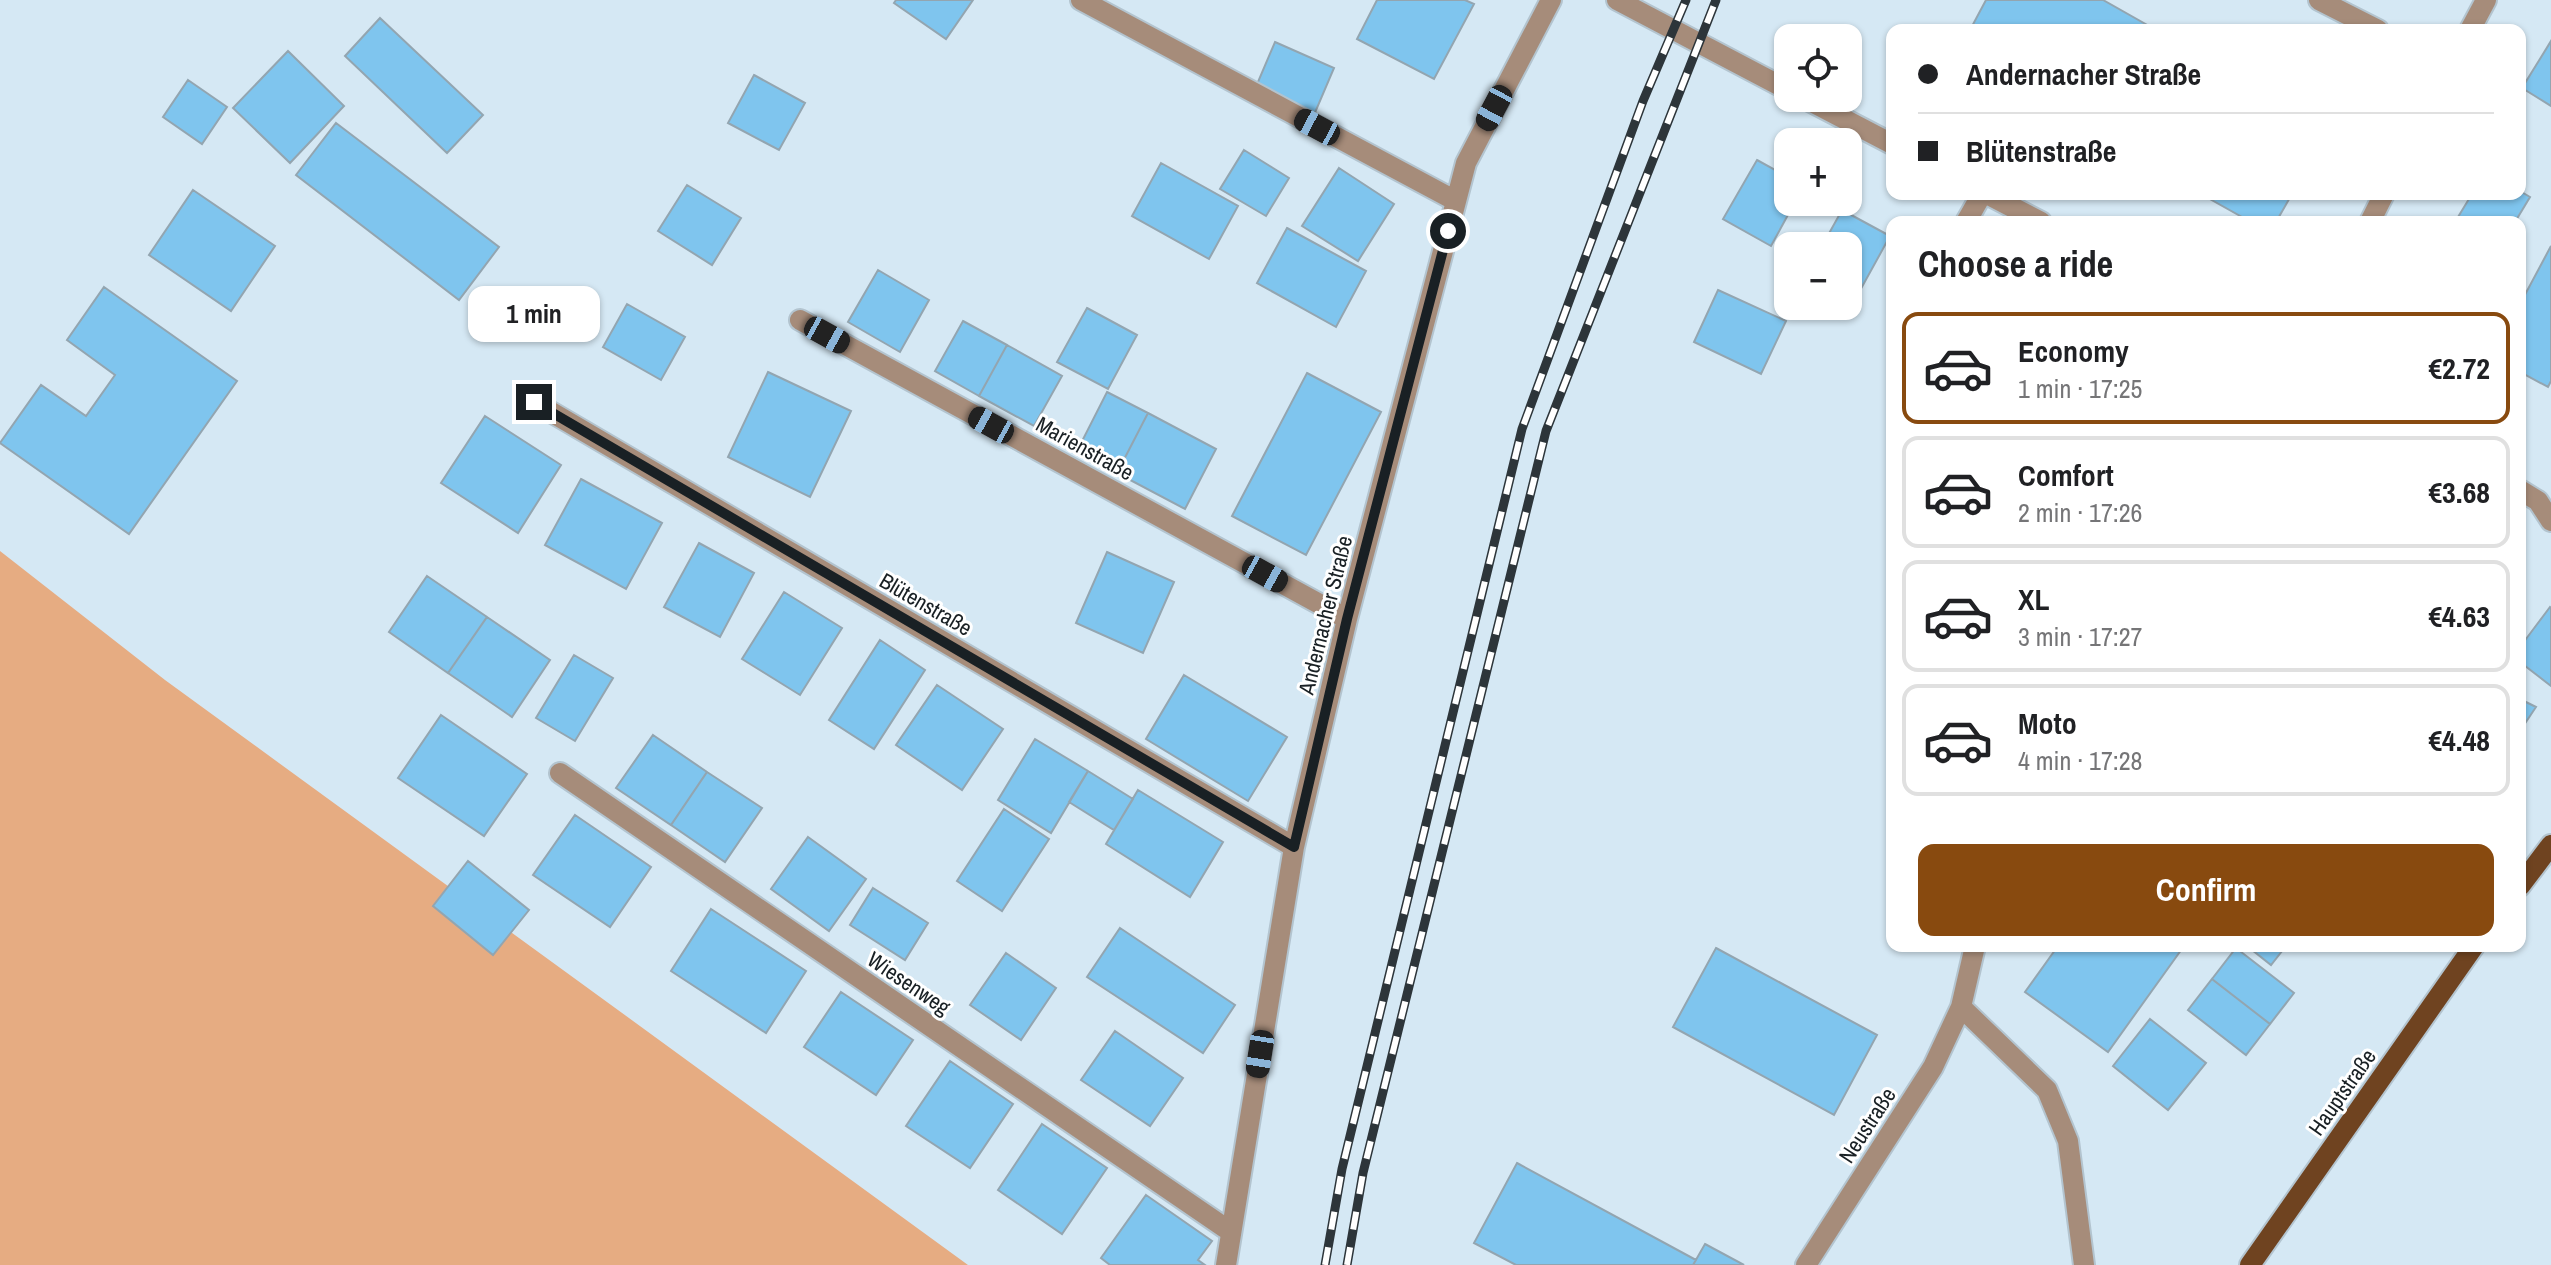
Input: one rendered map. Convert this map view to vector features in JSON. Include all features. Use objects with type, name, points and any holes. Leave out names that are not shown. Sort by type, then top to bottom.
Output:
[{"type":"main road","points":[[2526,878],[2551,845]]},
{"type":"main road","name":"Hauptstraße","points":[[2250,1265],[2470,952]]},
{"type":"street","points":[[1081,0],[1456,201]]},
{"type":"street","name":"Andernacher Straße","points":[[1226,1265],[1294,847],[1347,619],[1466,163],[1551,0]]},
{"type":"street","points":[[1617,0],[1774,83]]},
{"type":"street","points":[[2319,0],[2366,24]]},
{"type":"street","points":[[2473,24],[2486,0]]},
{"type":"street","points":[[1831,112],[1886,141]]},
{"type":"street","points":[[1996,200],[2029,216]]},
{"type":"street","name":"Marienstraße","points":[[800,320],[1347,619]]},
{"type":"street","name":"Blütenstraße","points":[[534,402],[1294,847]]},
{"type":"street","points":[[2526,492],[2545,500],[2551,521]]},
{"type":"street","name":"Wiesenweg","points":[[560,773],[1231,1232]]},
{"type":"street","name":"Neustraße","points":[[1806,1265],[1933,1067],[1961,1007],[1974,952]]},
{"type":"street","points":[[1961,1007],[2047,1090],[2068,1141],[2084,1265]]},
{"type":"shaded area","points":[[0,551],[165,680],[968,1265],[0,1265]]},
{"type":"building","points":[[896,0],[973,0],[946,39],[894,3]]},
{"type":"building","points":[[1377,0],[1465,0],[1474,4],[1434,79],[1357,39]]},
{"type":"building","points":[[1986,0],[2103,0],[2145,24],[1973,24]]},
{"type":"building","points":[[380,18],[483,115],[447,153],[345,56]]},
{"type":"building","points":[[2551,41],[2551,106],[2526,90],[2526,82]]},
{"type":"building","points":[[1275,42],[1334,68],[1314,115],[1255,89]]},
{"type":"building","points":[[288,51],[344,106],[290,163],[233,108]]},
{"type":"building","points":[[754,75],[805,103],[779,150],[728,123]]},
{"type":"building","points":[[188,80],[227,107],[202,144],[163,117]]},
{"type":"building","points":[[336,123],[499,247],[459,300],[296,175]]},
{"type":"building","points":[[1244,150],[1289,178],[1266,216],[1220,189]]},
{"type":"building","points":[[1757,160],[1774,169],[1774,216],[1787,216],[1779,232],[1774,232],[1771,246],[1723,219]]},
{"type":"building","points":[[1161,163],[1238,206],[1209,259],[1132,216]]},
{"type":"building","points":[[1339,168],[1394,204],[1358,261],[1302,226]]},
{"type":"building","points":[[687,185],[741,218],[712,265],[658,231]]},
{"type":"building","points":[[193,190],[275,246],[231,311],[149,255]]},
{"type":"building","points":[[2526,195],[2530,197],[2519,216],[2459,216],[2468,200],[2526,200]]},
{"type":"building","points":[[2212,200],[2289,200],[2279,216],[2240,216]]},
{"type":"building","points":[[1839,216],[1853,216],[1886,234],[1886,243],[1862,287],[1862,232],[1830,232]]},
{"type":"building","points":[[1287,228],[1366,271],[1336,327],[1257,283]]},
{"type":"building","points":[[2551,246],[2551,381],[2548,387],[2526,375],[2526,293]]},
{"type":"building","points":[[878,270],[929,300],[900,352],[848,322]]},
{"type":"building","points":[[104,287],[237,381],[129,534],[0,443],[41,385],[86,416],[115,375],[67,340]]},
{"type":"building","points":[[1718,290],[1774,316],[1774,320],[1786,321],[1761,374],[1694,342]]},
{"type":"building","points":[[627,304],[685,337],[661,380],[603,347]]},
{"type":"building","points":[[1087,308],[1137,335],[1108,389],[1057,362]]},
{"type":"building","points":[[963,321],[1007,345],[979,396],[935,371]]},
{"type":"building","points":[[1007,345],[1062,376],[1034,426],[979,396]]},
{"type":"building","points":[[768,372],[851,411],[810,497],[728,457]]},
{"type":"building","points":[[1307,373],[1381,412],[1306,555],[1232,516]]},
{"type":"building","points":[[1107,392],[1148,413],[1117,473],[1076,453]]},
{"type":"building","points":[[1148,413],[1216,449],[1185,509],[1117,473]]},
{"type":"building","points":[[485,416],[561,465],[518,533],[441,483]]},
{"type":"building","points":[[581,479],[662,523],[626,589],[545,545]]},
{"type":"building","points":[[699,543],[754,573],[720,637],[664,607]]},
{"type":"building","points":[[1107,552],[1174,582],[1143,653],[1076,623]]},
{"type":"building","points":[[427,576],[487,617],[448,673],[389,632]]},
{"type":"building","points":[[784,592],[842,628],[800,695],[742,659]]},
{"type":"building","points":[[2550,607],[2551,686],[2526,667],[2526,639]]},
{"type":"building","points":[[487,617],[550,660],[512,717],[448,673]]},
{"type":"building","points":[[880,640],[925,670],[874,749],[829,720]]},
{"type":"building","points":[[574,655],[613,678],[575,741],[536,718]]},
{"type":"building","points":[[1184,675],[1287,737],[1248,801],[1146,739]]},
{"type":"building","points":[[937,685],[1003,729],[962,790],[896,745]]},
{"type":"building","points":[[2526,702],[2536,707],[2526,722]]},
{"type":"building","points":[[441,715],[527,774],[484,836],[398,778]]},
{"type":"building","points":[[653,735],[707,772],[671,825],[616,788]]},
{"type":"building","points":[[1035,739],[1088,771],[1051,833],[998,800]]},
{"type":"building","points":[[1088,771],[1133,799],[1114,830],[1069,802]]},
{"type":"building","points":[[707,772],[762,808],[725,862],[671,825]]},
{"type":"building","points":[[1138,790],[1223,842],[1190,897],[1106,844]]},
{"type":"building","points":[[1004,809],[1049,839],[1002,911],[957,881]]},
{"type":"building","points":[[575,815],[651,867],[610,927],[533,875]]},
{"type":"building","points":[[808,837],[866,879],[829,931],[771,889]]},
{"type":"building","points":[[468,861],[529,910],[493,955],[433,906]]},
{"type":"building","points":[[873,888],[928,923],[905,960],[850,925]]},
{"type":"building","points":[[711,909],[806,971],[766,1033],[671,971]]},
{"type":"building","points":[[1120,928],[1235,1005],[1203,1053],[1087,977]]},
{"type":"building","points":[[1716,948],[1877,1035],[1834,1115],[1673,1027]]},
{"type":"building","points":[[2054,952],[2180,952],[2108,1052],[2025,992]]},
{"type":"building","points":[[2233,952],[2241,952],[2294,993],[2270,1024],[2212,979]]},
{"type":"building","points":[[2255,952],[2281,952],[2271,965]]},
{"type":"building","points":[[1006,953],[1056,988],[1021,1040],[970,1005]]},
{"type":"building","points":[[2212,979],[2270,1024],[2246,1055],[2188,1010]]},
{"type":"building","points":[[841,992],[913,1040],[876,1095],[804,1047]]},
{"type":"building","points":[[2150,1019],[2206,1063],[2168,1110],[2113,1066]]},
{"type":"building","points":[[1115,1031],[1183,1078],[1150,1126],[1081,1080]]},
{"type":"building","points":[[950,1061],[1013,1104],[970,1168],[906,1126]]},
{"type":"building","points":[[1042,1124],[1107,1168],[1062,1234],[998,1190]]},
{"type":"building","points":[[1517,1163],[1696,1260],[1693,1265],[1516,1265],[1474,1243]]},
{"type":"building","points":[[1146,1195],[1212,1241],[1198,1260],[1205,1265],[1110,1265],[1101,1258]]},
{"type":"building","points":[[1705,1244],[1744,1265],[1693,1265]]},
{"type":"railway","points":[[1325,1265],[1342,1169],[1522,429],[1643,101],[1686,0]]},
{"type":"railway","points":[[1347,1265],[1363,1173],[1546,431],[1716,0]]},
{"type":"route","points":[[534,402],[1294,847],[1347,619],[1448,231]]}]
